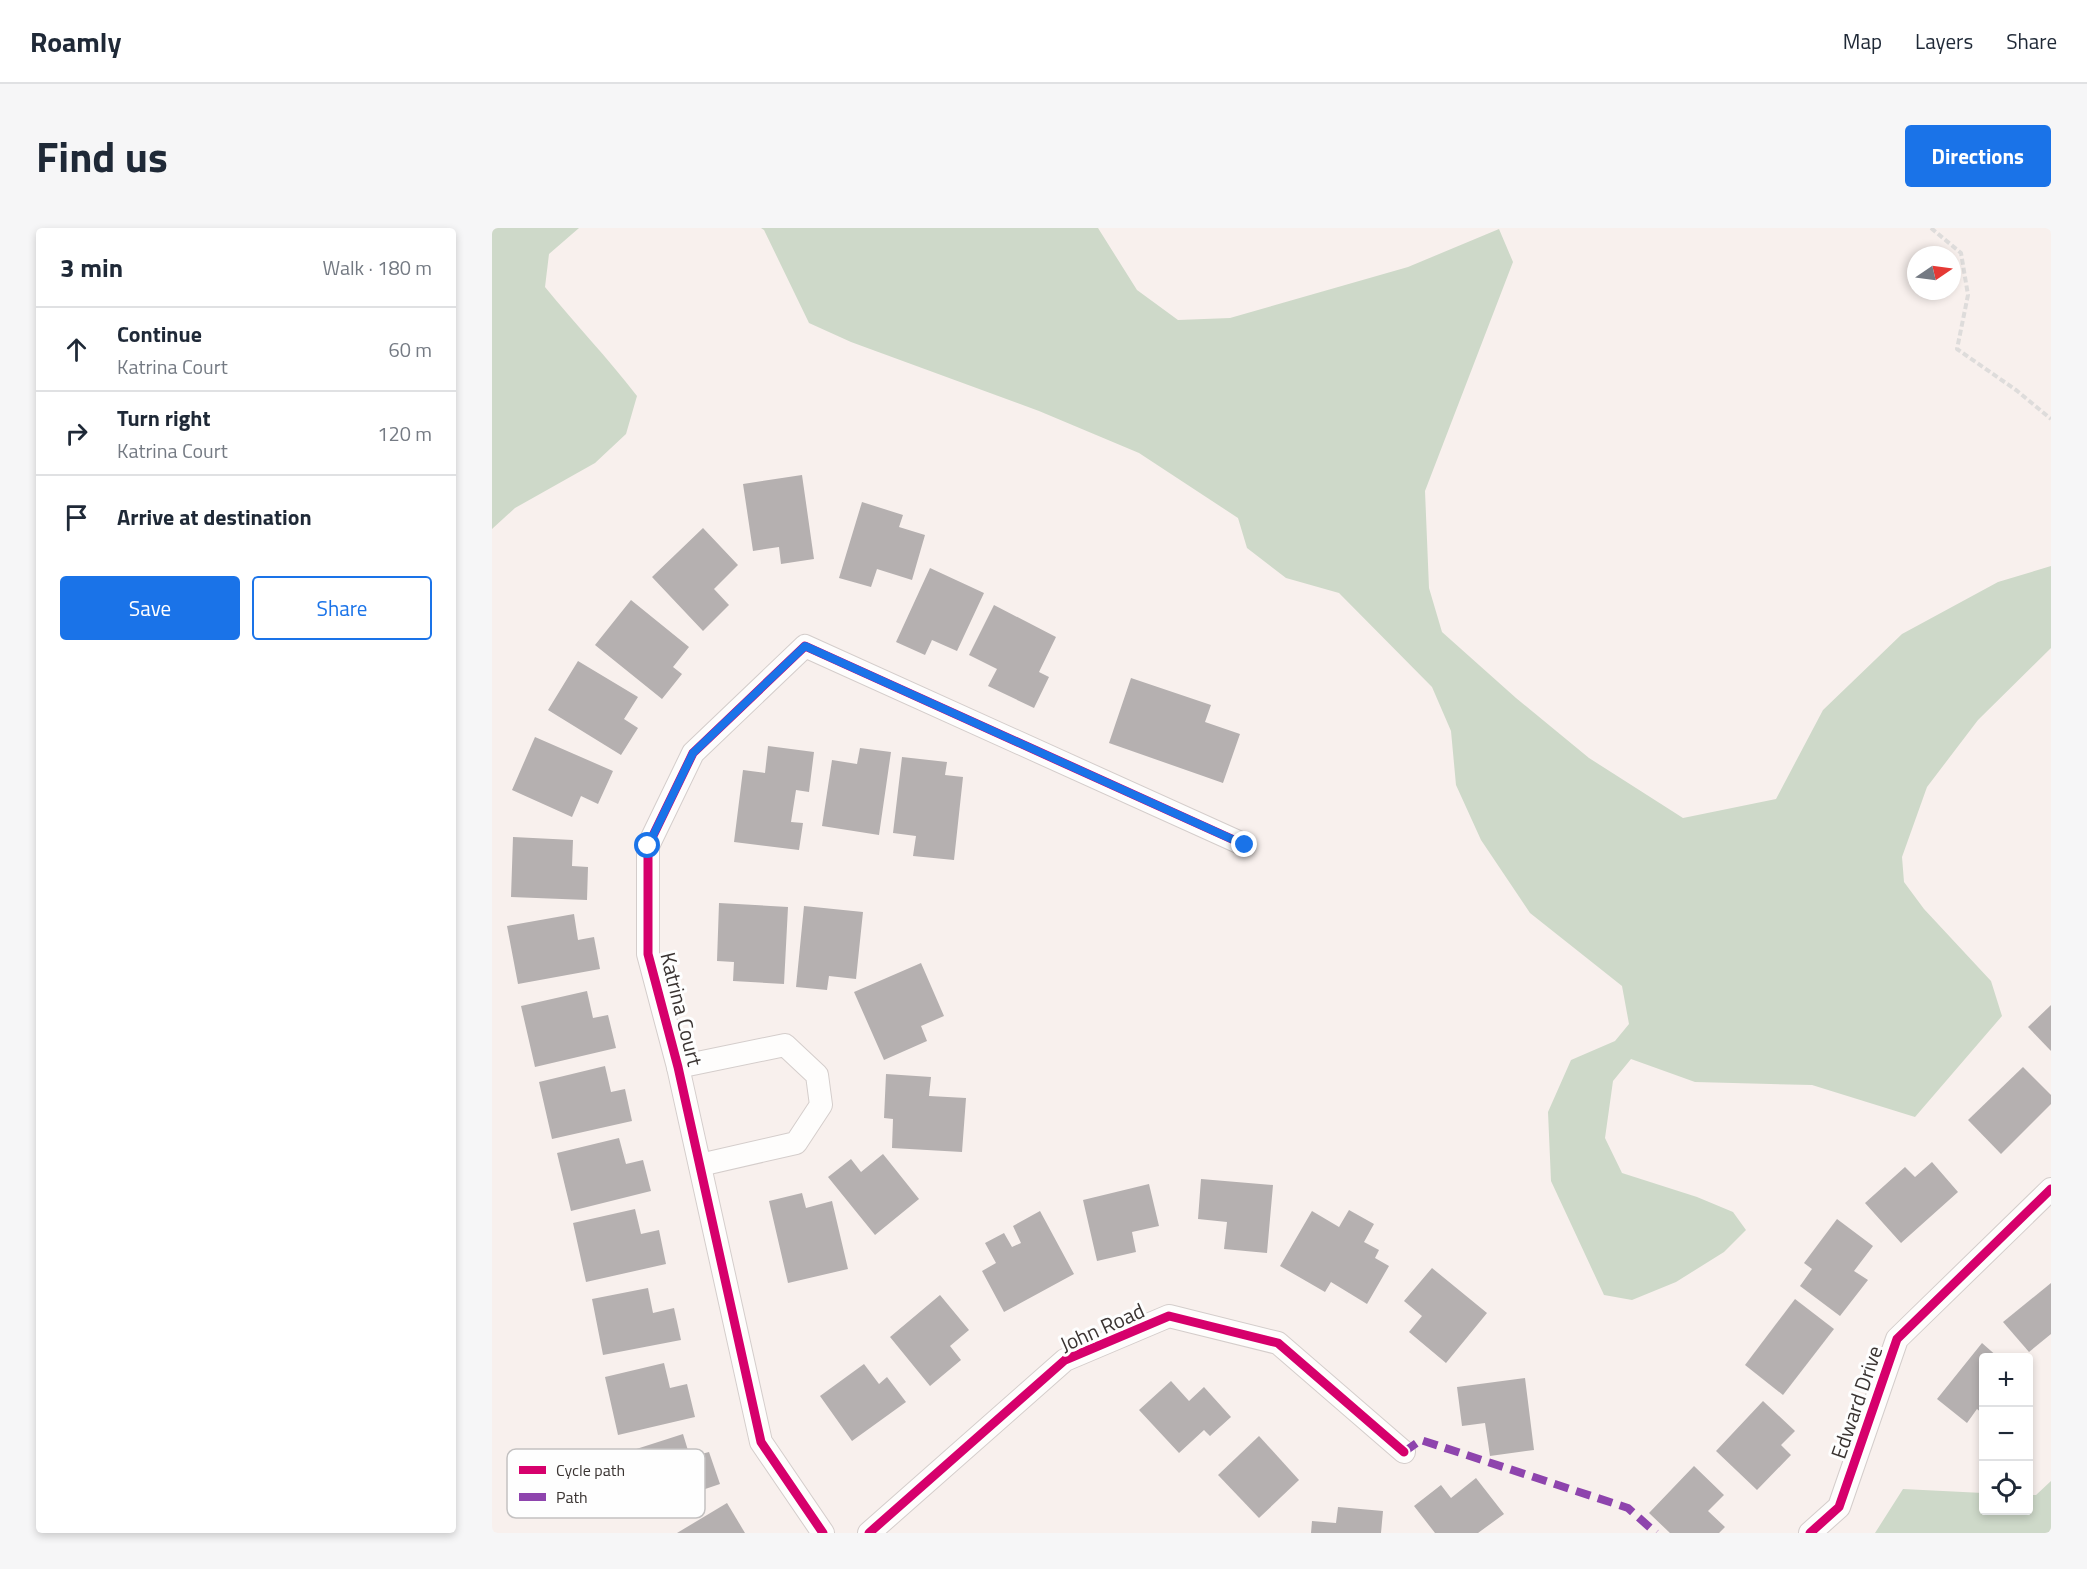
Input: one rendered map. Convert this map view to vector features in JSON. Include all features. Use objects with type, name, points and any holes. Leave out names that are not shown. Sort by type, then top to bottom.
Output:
[{"type":"street","name":"Katrina Court","points":[[823,1533],[760,1442],[678,1067],[648,954],[648,846],[693,753],[805,646],[1245,845]]},
{"type":"street","points":[[678,1067],[785,1045],[817,1075],[822,1106],[796,1143],[700,1165]]},
{"type":"street","name":"Edward Drive","points":[[1810,1533],[1839,1507],[1897,1340],[2051,1189]]},
{"type":"street","name":"John Road","points":[[869,1533],[1065,1360],[1169,1316],[1278,1343],[1404,1452]]},
{"type":"path","points":[[1931,228],[1961,253],[1968,295],[1957,349],[2016,390],[2051,419]]},
{"type":"green space","points":[[492,228],[579,228],[549,254],[545,287],[637,396],[626,434],[595,463],[515,508],[492,529]]},
{"type":"green space","points":[[761,228],[1098,228],[1137,290],[1178,320],[1230,318],[1408,267],[1499,229],[1513,262],[1425,491],[1429,588],[1442,632],[1516,698],[1589,758],[1683,818],[1776,799],[1823,710],[1902,634],[1998,582],[2051,566],[2051,648],[1978,720],[1927,787],[1902,857],[1904,882],[1924,909],[1991,981],[2002,1016],[1915,1117],[1812,1085],[1695,1082],[1631,1059],[1613,1081],[1605,1138],[1622,1173],[1697,1197],[1733,1212],[1746,1230],[1724,1252],[1676,1282],[1632,1300],[1604,1295],[1551,1181],[1548,1112],[1571,1060],[1615,1041],[1629,1024],[1622,986],[1530,913],[1481,840],[1456,785],[1451,731],[1432,687],[1339,593],[1286,578],[1247,548],[1238,518],[1139,453],[1039,411],[851,342],[809,323]]},
{"type":"green space","points":[[2051,1481],[2051,1533],[1875,1533],[1903,1489],[1979,1493],[1979,1515],[2033,1515],[2033,1495],[2036,1495]]},
{"type":"building","points":[[802,475],[814,559],[781,564],[779,547],[753,551],[743,484]]},
{"type":"building","points":[[862,502],[903,515],[899,527],[925,535],[912,580],[877,569],[871,587],[839,578]]},
{"type":"building","points":[[703,528],[738,565],[714,589],[729,605],[703,631],[652,577]]},
{"type":"building","points":[[930,568],[984,593],[957,651],[932,640],[925,655],[896,642]]},
{"type":"building","points":[[631,600],[689,647],[673,667],[682,674],[662,699],[595,645]]},
{"type":"building","points":[[994,605],[1056,637],[1039,672],[1049,677],[1034,708],[988,686],[997,669],[969,655]]},
{"type":"building","points":[[578,661],[638,697],[624,719],[638,728],[621,755],[548,710]]},
{"type":"building","points":[[1131,678],[1211,705],[1205,722],[1240,734],[1223,783],[1109,743]]},
{"type":"building","points":[[535,737],[613,771],[598,804],[581,796],[572,817],[512,790]]},
{"type":"building","points":[[768,746],[814,752],[809,792],[796,790],[791,822],[803,823],[799,850],[734,842],[743,770],[765,773]]},
{"type":"building","points":[[860,748],[891,752],[879,835],[822,826],[832,760],[857,764]]},
{"type":"building","points":[[902,757],[947,762],[945,775],[963,777],[954,860],[913,856],[916,836],[893,833]]},
{"type":"building","points":[[513,837],[573,840],[572,866],[588,867],[587,900],[511,897]]},
{"type":"building","points":[[719,903],[788,907],[784,984],[733,981],[734,962],[717,961]]},
{"type":"building","points":[[804,906],[863,912],[856,979],[829,976],[827,990],[796,987]]},
{"type":"building","points":[[574,914],[578,940],[594,937],[600,969],[518,984],[507,926]]},
{"type":"building","points":[[921,963],[944,1016],[921,1026],[927,1041],[884,1060],[854,992]]},
{"type":"building","points":[[587,991],[593,1018],[608,1015],[616,1048],[535,1067],[521,1006]]},
{"type":"building","points":[[2051,1005],[2051,1051],[2028,1027]]},
{"type":"building","points":[[605,1066],[611,1092],[625,1089],[632,1121],[552,1139],[539,1082]]},
{"type":"building","points":[[2023,1067],[2051,1095],[2051,1104],[2001,1154],[1968,1120]]},
{"type":"building","points":[[886,1074],[931,1077],[929,1096],[966,1098],[962,1152],[892,1148],[893,1119],[884,1118]]},
{"type":"building","points":[[619,1138],[626,1164],[643,1160],[651,1191],[571,1211],[557,1153]]},
{"type":"building","points":[[883,1154],[919,1199],[875,1235],[828,1177],[851,1159],[861,1172]]},
{"type":"building","points":[[1932,1162],[1958,1192],[1901,1243],[1865,1203],[1905,1167],[1915,1177]]},
{"type":"building","points":[[1201,1179],[1273,1185],[1267,1253],[1224,1249],[1227,1222],[1198,1219]]},
{"type":"building","points":[[1149,1184],[1159,1226],[1132,1232],[1136,1252],[1097,1261],[1083,1200]]},
{"type":"building","points":[[802,1193],[806,1208],[832,1201],[848,1269],[788,1283],[769,1201]]},
{"type":"building","points":[[635,1209],[641,1234],[659,1230],[666,1264],[586,1282],[573,1223]]},
{"type":"building","points":[[1349,1210],[1374,1224],[1364,1242],[1379,1250],[1375,1258],[1389,1266],[1367,1304],[1331,1282],[1325,1292],[1280,1266],[1312,1211],[1339,1227]]},
{"type":"building","points":[[1040,1211],[1074,1274],[1004,1312],[982,1271],[996,1263],[985,1243],[1004,1233],[1012,1247],[1021,1243],[1013,1226]]},
{"type":"building","points":[[1837,1219],[1873,1246],[1854,1271],[1868,1280],[1840,1316],[1800,1286],[1812,1269],[1804,1263]]},
{"type":"building","points":[[1432,1268],[1487,1313],[1446,1363],[1409,1332],[1422,1316],[1404,1301]]},
{"type":"building","points":[[2051,1283],[2051,1334],[2029,1352],[2003,1322]]},
{"type":"building","points":[[648,1288],[653,1313],[674,1308],[681,1340],[603,1355],[592,1299]]},
{"type":"building","points":[[940,1295],[969,1330],[950,1346],[961,1360],[930,1386],[890,1337]]},
{"type":"building","points":[[1795,1299],[1834,1329],[1783,1395],[1745,1365]]},
{"type":"building","points":[[1982,1343],[1993,1353],[1979,1353],[1979,1411],[1977,1409],[1967,1423],[1937,1399]]},
{"type":"building","points":[[664,1363],[670,1388],[687,1384],[695,1417],[618,1435],[605,1377]]},
{"type":"building","points":[[864,1364],[879,1384],[887,1377],[906,1402],[852,1441],[820,1396]]},
{"type":"building","points":[[1525,1378],[1534,1450],[1490,1456],[1485,1423],[1462,1426],[1457,1387]]},
{"type":"building","points":[[1171,1381],[1189,1401],[1204,1387],[1231,1417],[1210,1436],[1204,1430],[1179,1453],[1139,1410]]},
{"type":"building","points":[[1763,1401],[1795,1431],[1781,1445],[1791,1455],[1757,1490],[1716,1451]]},
{"type":"building","points":[[683,1434],[688,1449],[636,1449]]},
{"type":"building","points":[[1259,1436],[1299,1480],[1259,1518],[1218,1475]]},
{"type":"building","points":[[709,1452],[720,1484],[705,1489],[705,1453]]},
{"type":"building","points":[[1694,1466],[1724,1495],[1708,1511],[1725,1527],[1719,1533],[1670,1533],[1649,1513]]},
{"type":"building","points":[[1476,1478],[1504,1514],[1478,1533],[1435,1533],[1414,1506],[1441,1485],[1451,1498]]},
{"type":"building","points":[[727,1503],[745,1533],[677,1533]]},
{"type":"building","points":[[1338,1507],[1383,1511],[1381,1533],[1311,1533],[1312,1521],[1336,1523]]},
{"type":"marked path","points":[[1404,1452],[1421,1440],[1628,1508],[1656,1533]]},
{"type":"cycle path","points":[[823,1533],[761,1442],[678,1067],[648,954],[648,846],[693,753],[805,646],[1245,845]]},
{"type":"cycle path","points":[[1810,1533],[1839,1507],[1897,1339],[2051,1189]]},
{"type":"cycle path","points":[[869,1533],[1065,1360],[1169,1316],[1278,1343],[1404,1452]]},
{"type":"route","points":[[648,846],[693,753],[805,646],[1245,845]]}]
